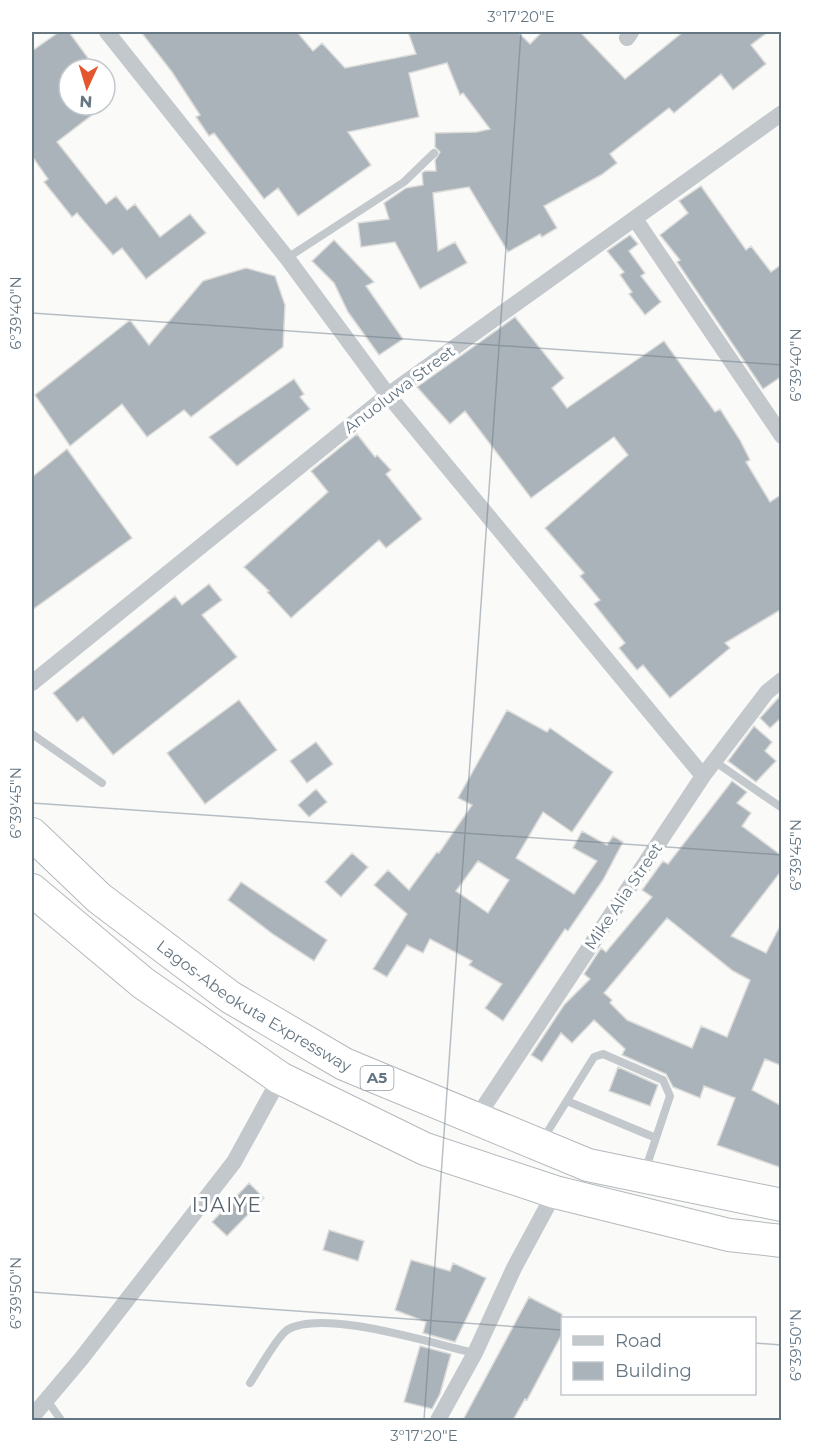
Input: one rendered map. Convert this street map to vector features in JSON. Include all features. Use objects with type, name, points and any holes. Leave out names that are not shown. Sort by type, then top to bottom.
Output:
[{"type":"highway","name":"Lagos-Abeokuta Expressway","points":[[32,834],[99,898],[230,997],[344,1064],[539,1147],[588,1165],[782,1205]]},
{"type":"highway","points":[[38,900],[143,983],[280,1078],[425,1149],[555,1192],[729,1235],[782,1240]]},
{"type":"street","points":[[108,32],[287,258],[387,395],[703,776]]},
{"type":"street","name":"Anuoluwa Street","points":[[32,683],[387,395],[782,113]]},
{"type":"street","points":[[635,219],[779,426]]},
{"type":"street","name":"Mike Alia Street","points":[[475,1120],[703,776],[767,692],[782,680]]},
{"type":"street","points":[[32,1417],[234,1162],[280,1078]]},
{"type":"street","points":[[438,1420],[475,1353],[514,1268],[555,1192]]},
{"type":"lane","points":[[287,258],[404,182],[434,153]]},
{"type":"lane","points":[[32,734],[102,783]]},
{"type":"lane","points":[[714,761],[782,808]]},
{"type":"lane","points":[[539,1147],[594,1057],[603,1054],[663,1080],[668,1087],[670,1096],[642,1177]]},
{"type":"lane","points":[[567,1101],[656,1138]]},
{"type":"lane","points":[[250,1383],[286,1331],[315,1321],[362,1328],[475,1353]]},
{"type":"lane","points":[[47,1400],[61,1420]]},
{"type":"building","points":[[59,32],[69,32],[87,57],[57,57],[57,117],[89,117],[57,142],[106,204],[116,196],[127,210],[135,204],[160,237],[190,214],[206,233],[146,279],[122,248],[113,255],[77,213],[72,217],[44,182],[48,179],[32,156],[32,51]]},
{"type":"building","points":[[141,32],[297,32],[313,51],[322,43],[345,68],[416,54],[408,32],[518,32],[530,44],[542,32],[580,32],[625,79],[683,32],[768,32],[751,45],[766,64],[733,90],[721,74],[674,113],[669,108],[610,154],[617,163],[601,175],[544,206],[557,228],[542,237],[540,234],[508,252],[469,187],[433,193],[438,251],[455,242],[467,263],[420,289],[395,242],[361,247],[358,223],[389,219],[384,203],[406,188],[423,185],[422,173],[425,171],[436,171],[435,160],[440,152],[435,147],[435,133],[477,132],[490,129],[463,93],[460,95],[447,63],[409,73],[419,117],[348,132],[371,165],[298,216],[278,188],[264,199],[214,133],[209,136],[196,117],[200,115],[172,72]]},
{"type":"building","points":[[701,186],[746,250],[751,246],[771,272],[782,264],[782,376],[763,389],[677,262],[680,260],[660,235],[688,213],[679,201]]},
{"type":"building","points":[[630,235],[638,244],[629,251],[645,273],[641,276],[661,302],[645,315],[629,294],[632,292],[620,275],[624,272],[607,251]]},
{"type":"building","points":[[334,240],[374,282],[366,286],[403,339],[379,355],[348,312],[334,283],[312,261]]},
{"type":"building","points":[[246,268],[275,276],[285,305],[283,347],[191,417],[184,410],[147,437],[122,404],[70,446],[35,395],[130,320],[149,345],[203,281]]},
{"type":"building","points":[[515,317],[564,378],[552,388],[567,408],[664,341],[715,412],[720,409],[740,440],[750,460],[746,462],[770,502],[782,494],[782,609],[725,643],[730,648],[670,698],[643,665],[637,670],[619,648],[625,643],[594,604],[600,600],[580,576],[584,573],[545,528],[628,455],[614,437],[531,498],[465,411],[450,424],[417,387]]},
{"type":"building","points":[[294,379],[304,394],[300,397],[310,409],[237,466],[209,437]]},
{"type":"building","points":[[357,434],[375,457],[377,455],[391,470],[386,474],[422,519],[386,548],[379,540],[291,618],[267,592],[269,591],[244,567],[328,492],[311,471]]},
{"type":"building","points":[[67,449],[132,538],[32,610],[32,477]]},
{"type":"building","points":[[209,584],[222,600],[202,615],[237,657],[113,755],[83,717],[77,722],[53,693],[175,596],[182,605]]},
{"type":"building","points":[[782,694],[782,717],[770,728],[760,718]]},
{"type":"building","points":[[239,700],[277,750],[205,804],[167,753]]},
{"type":"building","points":[[507,710],[547,732],[550,728],[613,772],[572,832],[543,812],[516,858],[574,894],[597,861],[573,848],[582,831],[607,845],[613,836],[623,842],[603,880],[568,931],[565,929],[503,1021],[485,1008],[502,984],[469,965],[472,961],[430,939],[423,953],[407,945],[387,977],[373,969],[407,914],[374,885],[388,870],[409,890],[437,852],[439,853],[472,805],[458,798]],"holes":[[[478,861],[509,880],[488,913],[456,891]]]},
{"type":"building","points":[[754,726],[772,742],[765,751],[776,761],[756,782],[728,761]]},
{"type":"building","points":[[316,742],[333,764],[307,783],[290,761]]},
{"type":"building","points":[[732,781],[747,792],[737,803],[751,813],[742,826],[782,856],[782,870],[731,936],[766,953],[782,922],[782,1066],[765,1059],[752,1090],[782,1106],[782,1168],[717,1145],[735,1098],[704,1086],[700,1098],[673,1087],[666,1074],[622,1055],[625,1049],[594,1020],[572,1043],[561,1033],[542,1062],[531,1055],[564,1005],[590,979],[584,974],[601,948],[606,952],[652,897],[642,890],[663,861],[668,864]],"holes":[[[667,918],[733,971],[750,980],[727,1037],[701,1026],[692,1048],[627,1020],[610,1003],[612,1000],[604,993]]]},
{"type":"building","points":[[316,789],[327,802],[309,817],[298,805]]},
{"type":"building","points":[[352,853],[368,867],[341,897],[325,882]]},
{"type":"building","points":[[241,882],[327,940],[314,961],[274,935],[228,900]]},
{"type":"building","points":[[618,1067],[658,1085],[650,1106],[609,1091]]},
{"type":"building","points":[[249,1183],[264,1198],[227,1236],[212,1222]]},
{"type":"building","points":[[329,1230],[364,1241],[358,1261],[323,1250]]},
{"type":"building","points":[[411,1260],[450,1271],[453,1263],[486,1278],[455,1342],[423,1333],[426,1322],[395,1310]]},
{"type":"building","points":[[529,1297],[562,1314],[561,1336],[527,1400],[525,1399],[513,1420],[463,1420]]},
{"type":"building","points":[[420,1346],[451,1354],[440,1394],[432,1409],[404,1402]]},
{"type":"district","name":"IJAIYE","points":[[227,1205]]}]
